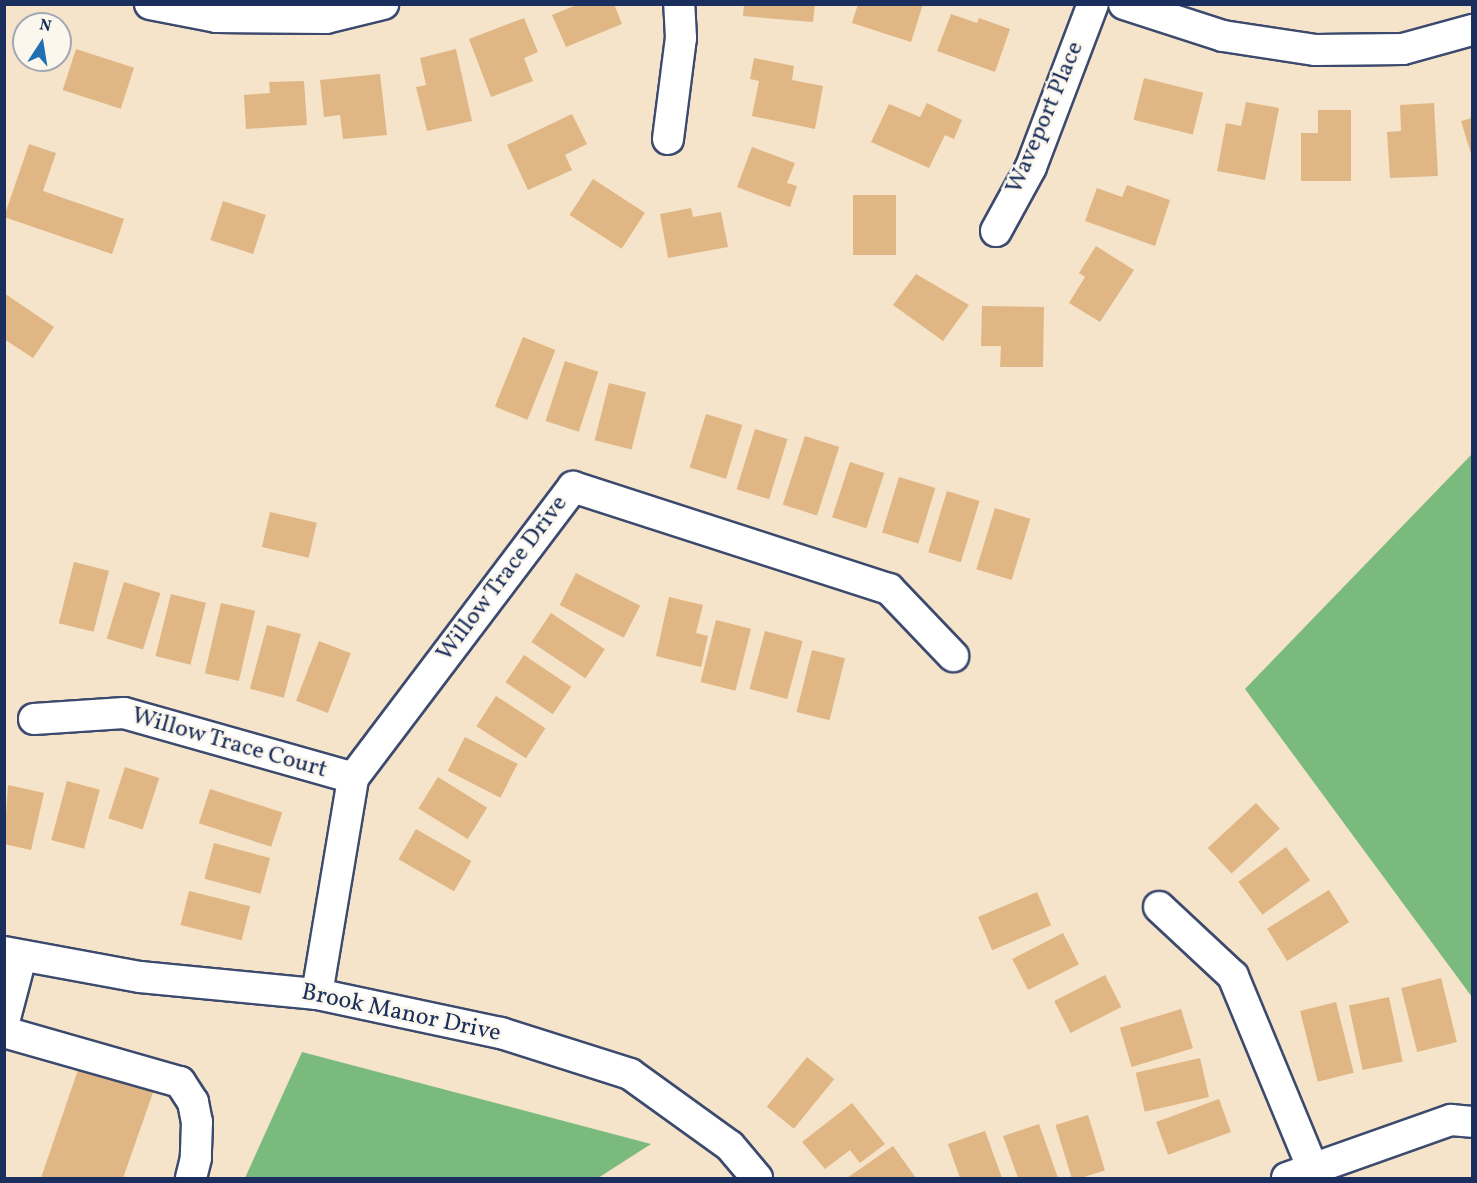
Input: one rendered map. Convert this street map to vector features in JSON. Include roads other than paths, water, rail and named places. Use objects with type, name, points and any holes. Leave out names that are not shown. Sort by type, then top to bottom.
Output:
[{"type":"street","points":[[150,4],[216,17],[326,18],[383,4]]},
{"type":"street","points":[[668,140],[681,38],[679,4]]},
{"type":"street","name":"Waveport Place","points":[[996,231],[1031,167],[1093,4]]},
{"type":"street","points":[[1124,4],[1223,36],[1317,50],[1402,49],[1473,30]]},
{"type":"street","name":"Willow Trace Drive","points":[[317,994],[353,778],[573,488],[890,589],[953,656]]},
{"type":"street","name":"Willow Trace Court","points":[[34,719],[124,713],[353,778]]},
{"type":"street","points":[[1159,907],[1233,976],[1300,1174],[1451,1120],[1473,1122]]},
{"type":"street","points":[[4,1022],[13,954]]},
{"type":"street","name":"Brook Manor Drive","points":[[13,954],[140,977],[317,994],[501,1033],[630,1074],[729,1146],[758,1179]]},
{"type":"street","points":[[4,1032],[180,1082],[193,1102],[198,1122],[196,1158],[191,1179]]}]
